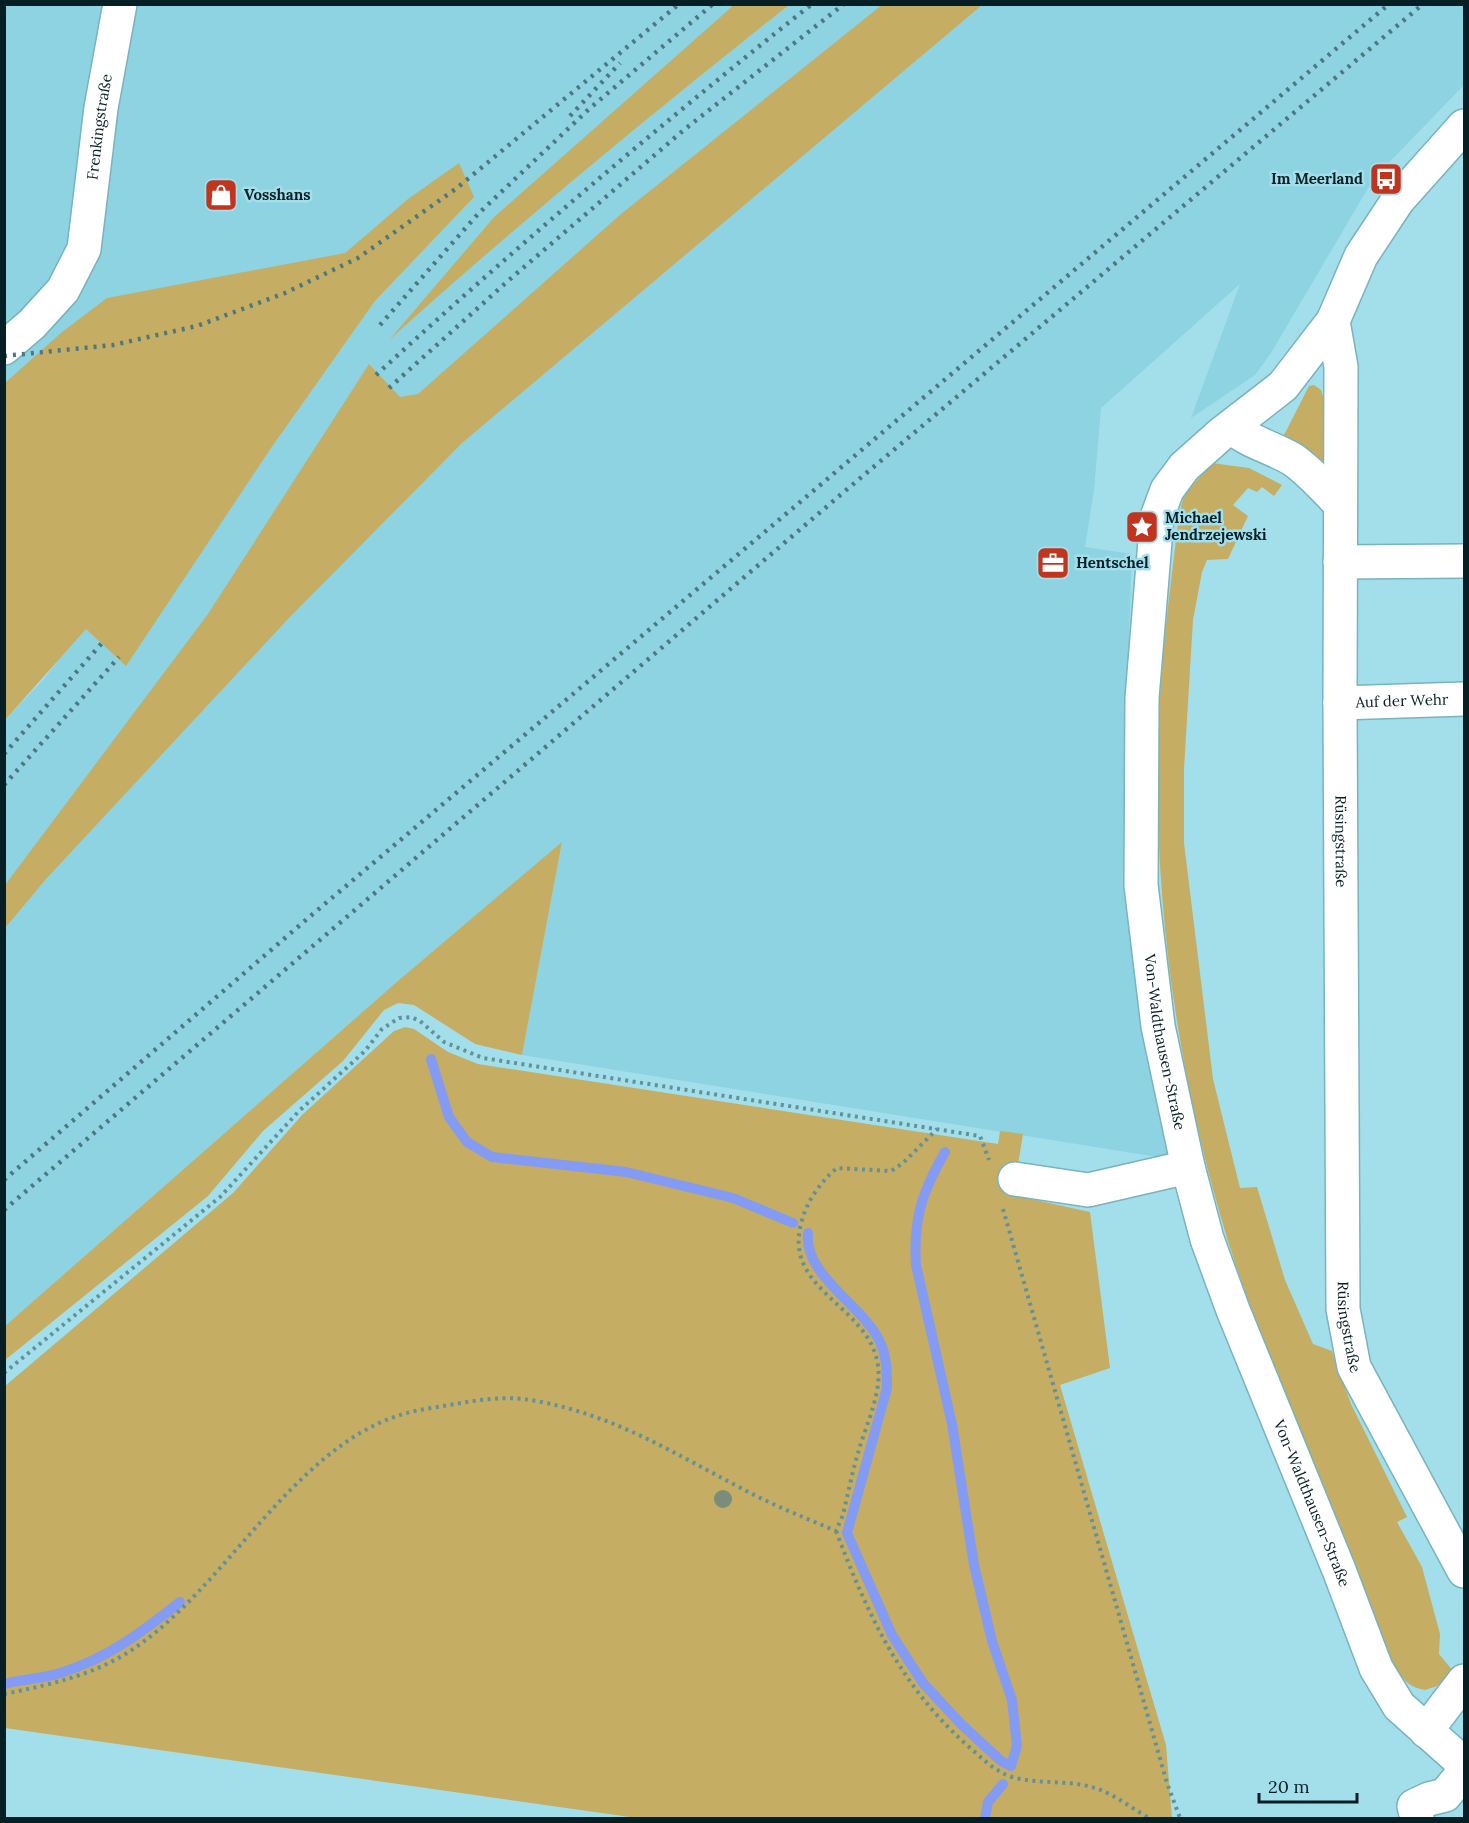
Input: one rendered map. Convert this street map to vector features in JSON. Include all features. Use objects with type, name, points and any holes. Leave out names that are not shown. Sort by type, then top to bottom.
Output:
[{"type":"street","name":"Frenkingstraße","points":[[4,348],[32,324],[63,290],[84,249],[101,108],[120,4]]},
{"type":"street","points":[[1333,321],[1361,255],[1398,200],[1464,126]]},
{"type":"street","name":"Von-Waldthausen-Straße","points":[[1333,321],[1284,386],[1184,467],[1167,490],[1157,517],[1142,698],[1141,885],[1158,1026],[1188,1167],[1208,1239],[1233,1310],[1339,1570],[1376,1668],[1399,1706],[1464,1764]]},
{"type":"street","name":"Rüsingstraße","points":[[1333,321],[1341,367],[1343,1309],[1354,1367],[1464,1571]]},
{"type":"street","points":[[1231,427],[1245,439],[1270,447],[1294,461],[1340,504]]},
{"type":"street","points":[[1340,562],[1464,561]]},
{"type":"street","name":"Auf der Wehr","points":[[1340,704],[1464,699]]},
{"type":"street","points":[[1009,1193],[1088,1190],[1188,1167]]},
{"type":"street","points":[[1426,1731],[1464,1681]]},
{"type":"street","points":[[1416,1812],[1429,1798],[1445,1795],[1464,1772]]},
{"type":"path","points":[[4,1373],[220,1197],[299,1111],[365,1051],[382,1029],[399,1018],[411,1017],[420,1021],[444,1042],[483,1058],[980,1136],[993,1173],[1009,1193],[1167,1783],[1180,1818]]},
{"type":"path","points":[[937,1129],[903,1163],[891,1171],[837,1168],[820,1186],[804,1213],[799,1230],[796,1247],[808,1275],[866,1334],[877,1361],[876,1393],[843,1515],[836,1531],[856,1586],[883,1641],[914,1689],[951,1731],[996,1770],[1014,1778],[1098,1789],[1149,1818]]},
{"type":"path","points":[[4,1694],[100,1669],[139,1645],[180,1611],[291,1488],[329,1455],[396,1416],[429,1408],[496,1397],[533,1400],[607,1419],[644,1435],[741,1489],[836,1531]]},
{"type":"shaded area","points":[[735,4],[789,5],[587,169],[390,339],[494,217]]},
{"type":"shaded area","points":[[883,4],[982,5],[462,443],[286,621],[46,879],[5,928],[5,885],[208,614],[369,364],[400,397],[418,394],[621,214]]},
{"type":"shaded area","points":[[4,5],[735,5],[494,217],[395,334],[480,258],[647,117],[789,5],[1464,5],[1464,85],[1374,178],[1271,353],[1255,375],[1191,418],[1240,284],[1101,408],[1094,490],[1085,547],[1132,554],[1125,742],[1170,1159],[522,1055],[562,843],[399,980],[5,1326],[5,720],[44,679],[71,643],[269,451],[375,301],[471,200],[5,401]]},
{"type":"shaded area","points":[[459,163],[474,197],[375,301],[269,451],[126,666],[86,629],[5,720],[5,383],[62,332],[107,298],[345,253],[408,199]]},
{"type":"shaded area","points":[[1314,385],[1321,390],[1324,400],[1323,464],[1283,437],[1309,386]]},
{"type":"shaded area","points":[[1212,463],[1249,468],[1282,485],[1274,496],[1262,487],[1257,492],[1248,488],[1233,505],[1248,516],[1228,559],[1207,560],[1202,572],[1193,620],[1184,769],[1184,843],[1213,1079],[1240,1188],[1257,1187],[1285,1280],[1313,1344],[1332,1351],[1351,1404],[1407,1517],[1397,1522],[1422,1567],[1440,1634],[1439,1654],[1453,1671],[1440,1685],[1425,1690],[1408,1683],[1388,1655],[1246,1293],[1220,1214],[1203,1148],[1176,1013],[1167,944],[1158,805],[1158,736],[1162,669],[1179,515],[1184,495]]},
{"type":"shaded area","points":[[562,842],[522,1055],[475,1044],[414,1005],[398,1003],[384,1010],[343,1061],[263,1131],[208,1196],[5,1360],[5,1326],[399,980]]},
{"type":"shaded area","points":[[405,1027],[414,1029],[448,1052],[478,1064],[998,1144],[1000,1131],[1023,1134],[1013,1195],[1090,1212],[1110,1368],[1060,1385],[1166,1745],[1172,1818],[637,1818],[5,1728],[5,1386],[233,1193],[302,1115],[394,1031]]},
{"type":"waterway","points":[[431,1059],[449,1117],[467,1142],[492,1157],[626,1172],[733,1198],[793,1223]]},
{"type":"waterway","points":[[808,1233],[809,1248],[815,1263],[872,1329],[880,1342],[886,1365],[887,1388],[847,1533],[892,1635],[923,1683],[960,1723],[1001,1761],[1011,1766],[1017,1746],[1012,1700],[992,1641],[974,1565],[952,1424],[916,1265],[916,1234],[921,1206],[930,1180],[945,1152]]},
{"type":"waterway","points":[[4,1684],[53,1675],[93,1660],[138,1634],[180,1602]]},
{"type":"waterway","points":[[985,1818],[988,1802],[1003,1784]]},
{"type":"railway","points":[[4,356],[113,345],[197,326],[285,293],[358,258],[457,188],[679,4]]},
{"type":"railway","points":[[380,325],[478,214],[589,109],[713,4]]},
{"type":"railway","points":[[376,375],[591,186],[812,4]]},
{"type":"railway","points":[[389,388],[509,280],[685,129],[844,4]]},
{"type":"railway","points":[[4,1180],[307,919],[1389,4]]},
{"type":"railway","points":[[4,1210],[845,491],[1423,4]]},
{"type":"railway","points":[[570,116],[620,63]]},
{"type":"railway","points":[[4,754],[103,642]]},
{"type":"railway","points":[[4,785],[119,657]]},
{"type":"place","name":"Im Meerland","points":[[1386,179]]},
{"type":"place","name":"Vosshans","points":[[221,195]]},
{"type":"place","name":"Michael Jendrzejewski","points":[[1142,527]]},
{"type":"place","name":"Hentschel","points":[[1053,563]]}]
